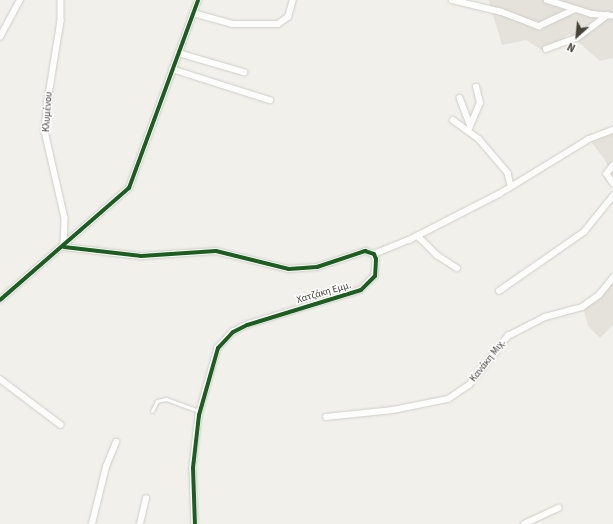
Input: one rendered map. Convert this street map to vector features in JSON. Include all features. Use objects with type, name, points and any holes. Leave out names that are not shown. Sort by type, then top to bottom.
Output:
[{"type":"street","points":[[0,37],[20,0]]},
{"type":"street","name":"Κλυμένου","points":[[61,0],[61,21],[48,101],[45,131],[66,218],[64,246]]},
{"type":"street","points":[[0,300],[64,246],[134,182],[172,69],[198,0]]},
{"type":"street","points":[[193,14],[234,24],[278,24],[288,16],[293,0]]},
{"type":"street","points":[[452,0],[502,12],[539,26],[575,9]]},
{"type":"street","points":[[547,0],[575,9],[610,16]]},
{"type":"street","points":[[546,49],[577,38],[610,16]]},
{"type":"street","points":[[178,53],[244,72]]},
{"type":"street","points":[[172,69],[270,100]]},
{"type":"street","points":[[468,131],[480,98],[476,87]]},
{"type":"street","points":[[460,98],[470,124]]},
{"type":"street","points":[[453,120],[479,139],[505,169],[511,179],[511,186]]},
{"type":"street","points":[[64,246],[141,256],[216,251],[274,267],[293,269],[322,266],[364,251],[374,254],[418,236],[511,186],[589,139],[613,130]]},
{"type":"street","points":[[613,166],[607,174],[613,183]]},
{"type":"street","points":[[500,291],[584,232],[613,196]]},
{"type":"street","points":[[418,236],[437,255],[457,268]]},
{"type":"street","name":"Χατζάκη Εμμ.","points":[[196,524],[193,461],[199,411],[213,359],[227,337],[247,325],[362,290],[375,276],[376,263],[374,254]]},
{"type":"street","name":"Κανάκη Μιχ.","points":[[326,417],[393,410],[448,399],[469,385],[508,336],[546,317],[582,307],[599,295],[613,278]]},
{"type":"street","points":[[0,379],[61,425]]},
{"type":"street","points":[[92,524],[106,468],[116,442]]},
{"type":"street","points":[[140,524],[146,499]]},
{"type":"street","points":[[524,524],[559,508]]},
{"type":"lane","points":[[152,411],[158,401],[166,399],[199,411]]},
{"type":"shaded area","points":[[486,0],[613,0],[613,58],[600,61],[569,34],[545,52],[526,40],[502,45],[489,1]]},
{"type":"shaded area","points":[[613,128],[613,178],[605,160],[588,138]]},
{"type":"shaded area","points":[[613,275],[613,325],[600,338],[588,326],[582,303],[590,300]]},
{"type":"cycle path","points":[[0,300],[129,188],[198,0]]},
{"type":"cycle path","points":[[64,247],[141,256],[216,251],[289,269],[317,267],[365,251],[374,254],[376,259],[375,276],[361,290],[247,325],[233,332],[218,348],[199,415],[193,468],[195,524]]}]
